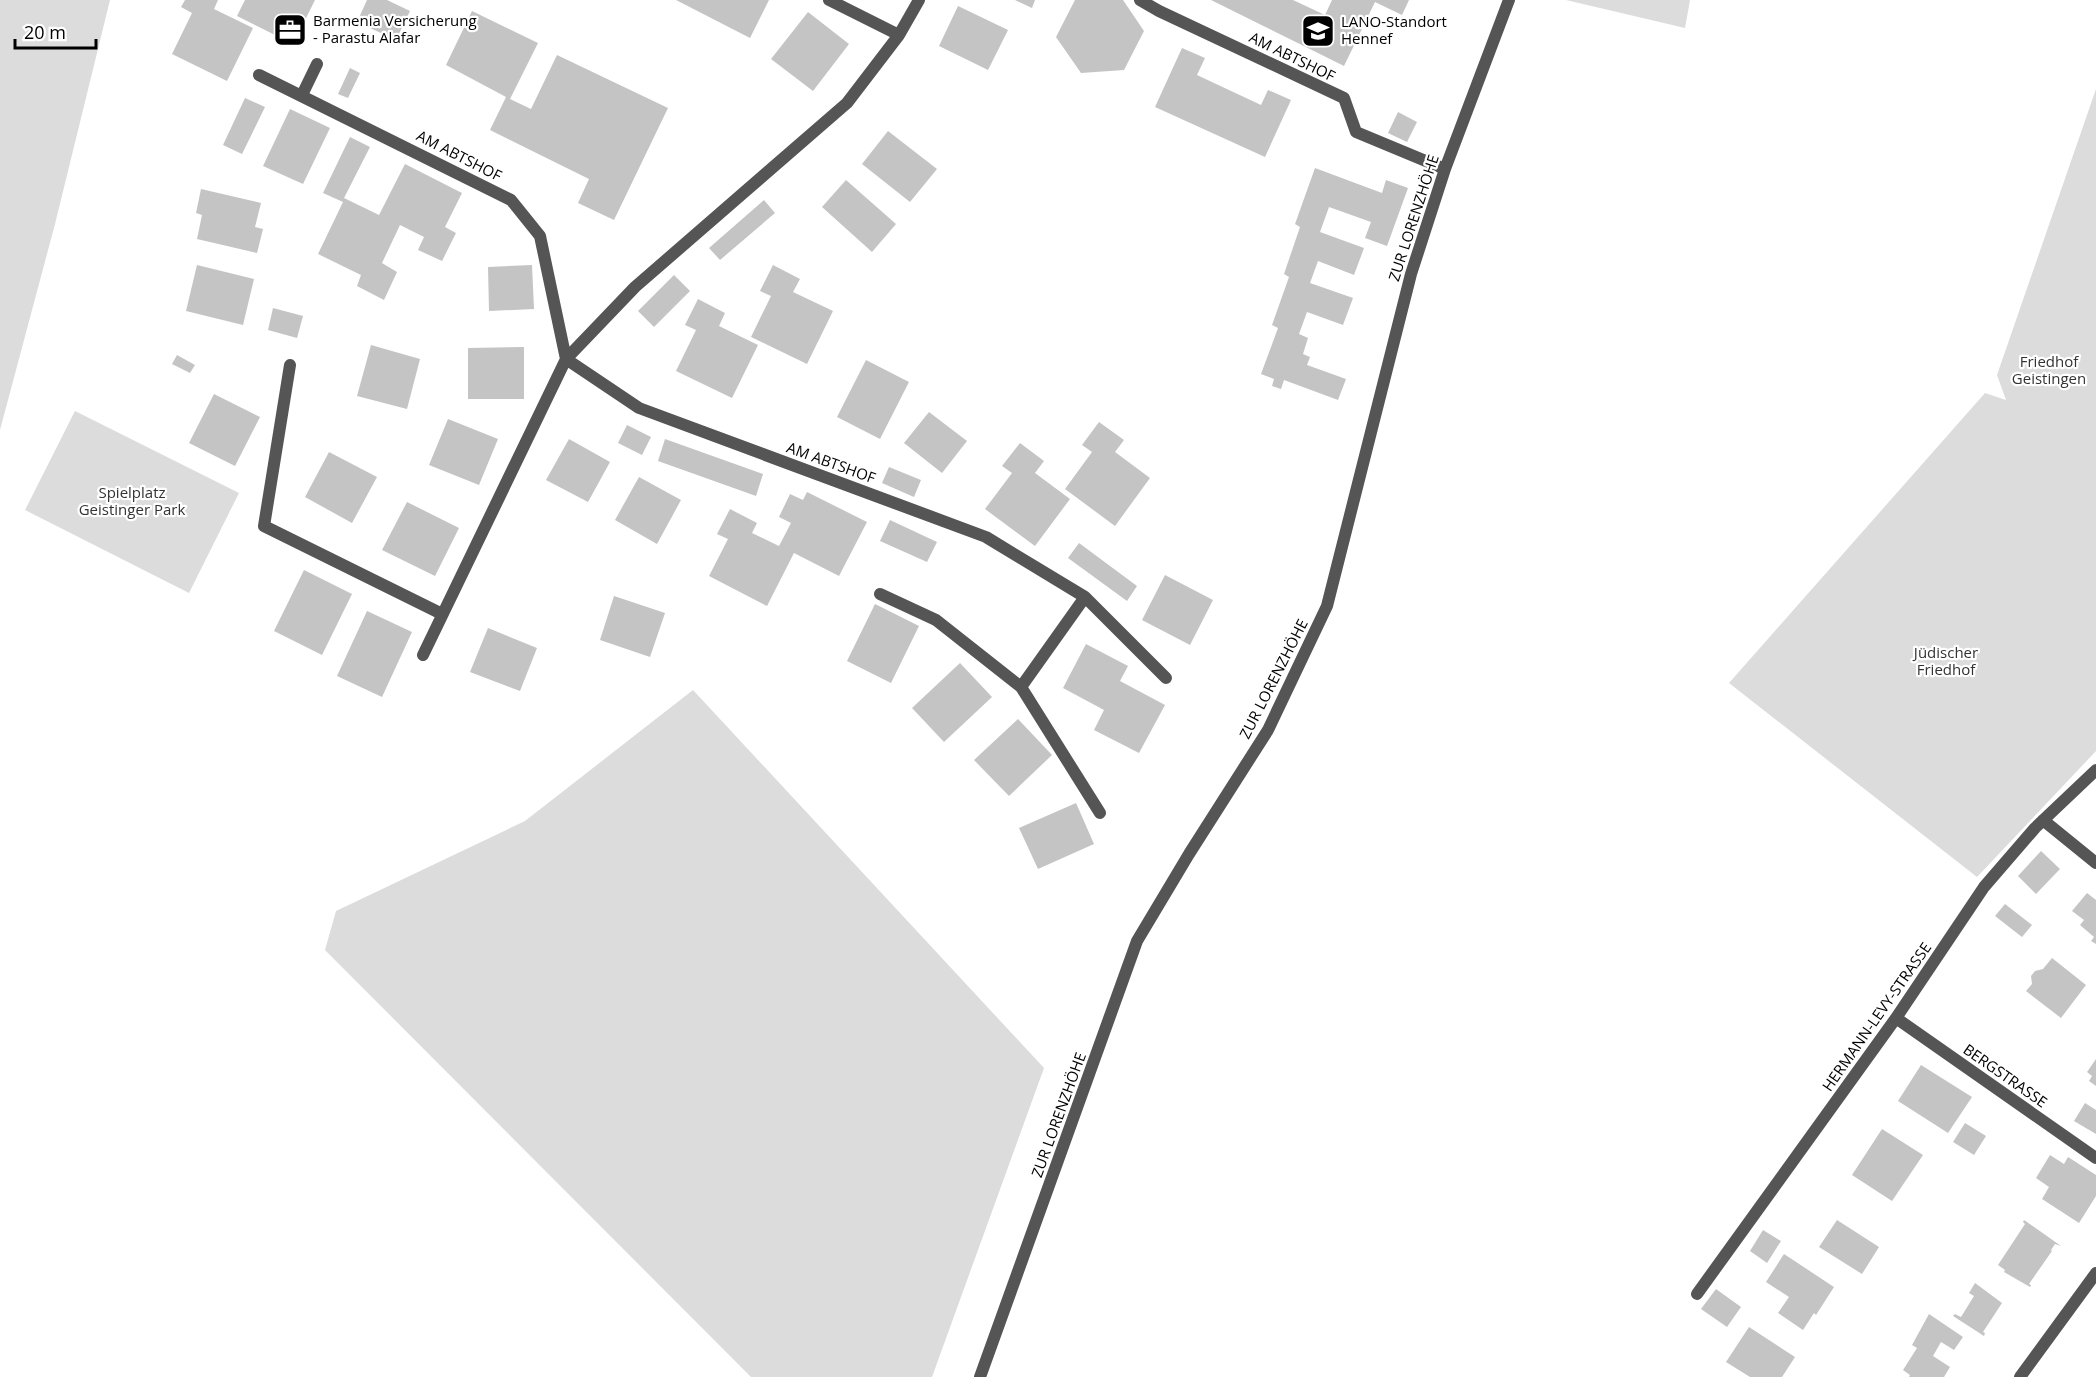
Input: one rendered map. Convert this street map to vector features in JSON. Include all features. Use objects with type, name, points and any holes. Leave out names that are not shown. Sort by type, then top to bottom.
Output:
[{"type":"street","points":[[830,0],[899,36]]},
{"type":"street","points":[[423,655],[566,359],[634,287],[847,103],[899,36],[919,0]]},
{"type":"street","name":"AM ABTSHOF","points":[[1140,0],[1344,98],[1356,132],[1445,169]]},
{"type":"street","name":"ZUR LORENZHÖHE","points":[[980,1377],[1137,941],[1268,730],[1327,606],[1411,274],[1445,169],[1509,0]]},
{"type":"street","points":[[303,94],[316,64]]},
{"type":"street","name":"AM ABTSHOF","points":[[259,75],[303,94],[512,200],[540,236],[566,359],[639,408],[986,537],[1085,597],[1166,678]]},
{"type":"street","points":[[290,365],[264,526],[442,614]]},
{"type":"street","points":[[880,594],[936,620],[1021,687],[1100,813]]},
{"type":"street","points":[[1021,687],[1085,597]]},
{"type":"street","name":"HERMANN-LEVY-STRASSE","points":[[1696,1294],[1896,1018],[1984,887],[2043,820],[2096,770]]},
{"type":"street","points":[[2043,820],[2096,863]]},
{"type":"street","name":"BERGSTRASSE","points":[[1896,1018],[2096,1158]]},
{"type":"street","points":[[2020,1377],[2096,1273]]},
{"type":"green space","points":[[0,0],[110,0],[55,224],[0,430]]},
{"type":"green space","points":[[1566,0],[1690,0],[1685,28]]},
{"type":"green space","name":"Jüdischer Friedhof","points":[[2096,89],[2096,751],[1977,877],[1729,683],[1985,393],[2006,400],[1997,375]]},
{"type":"green space","name":"Spielplatz Geistinger Park","points":[[75,411],[239,493],[189,593],[25,510]]},
{"type":"green space","points":[[693,690],[1044,1068],[932,1377],[751,1377],[325,950],[336,911],[525,821]]},
{"type":"building","points":[[185,0],[218,0],[214,9],[253,28],[227,81],[172,54],[192,13],[181,7]]},
{"type":"building","points":[[245,0],[315,0],[293,44],[237,16]]},
{"type":"building","points":[[367,0],[387,0],[410,11],[396,40],[357,22]]},
{"type":"building","points":[[676,0],[769,0],[750,38]]},
{"type":"building","points":[[1015,0],[1035,0],[1032,8]]},
{"type":"building","points":[[1075,0],[1123,0],[1144,31],[1124,70],[1081,73],[1056,37]]},
{"type":"building","name":"LANO-Standort Hennef","points":[[1211,0],[1293,0],[1325,15],[1332,0],[1409,0],[1402,15],[1375,2],[1344,66]]},
{"type":"building","points":[[958,6],[1008,30],[988,70],[939,46]]},
{"type":"building","points":[[472,11],[538,43],[510,99],[531,109],[557,55],[668,108],[614,220],[578,203],[589,179],[490,130],[506,97],[446,65]]},
{"type":"building","points":[[808,12],[849,44],[813,91],[771,59]]},
{"type":"building","points":[[1182,48],[1205,58],[1197,75],[1261,105],[1268,90],[1291,100],[1265,157],[1155,107]]},
{"type":"building","points":[[350,68],[360,73],[348,98],[338,94]]},
{"type":"building","points":[[245,98],[265,107],[242,154],[223,145]]},
{"type":"building","points":[[290,109],[330,128],[303,184],[263,166]]},
{"type":"building","points":[[1398,112],[1417,122],[1407,142],[1388,133]]},
{"type":"building","points":[[888,131],[937,169],[910,202],[862,164]]},
{"type":"building","points":[[350,137],[370,147],[344,198],[379,215],[405,164],[462,193],[445,227],[456,233],[442,261],[418,250],[424,237],[400,225],[382,263],[397,272],[384,300],[357,286],[361,275],[318,254],[343,202],[323,193]]},
{"type":"building","points":[[1315,168],[1382,193],[1386,180],[1408,188],[1387,246],[1365,238],[1371,222],[1329,207],[1320,232],[1364,248],[1354,275],[1318,261],[1310,283],[1353,298],[1343,325],[1307,312],[1299,334],[1308,338],[1303,354],[1310,357],[1307,365],[1346,379],[1338,400],[1284,380],[1281,389],[1272,386],[1274,379],[1261,374],[1278,328],[1272,325],[1289,277],[1284,274],[1300,227],[1295,224]]},
{"type":"building","points":[[846,180],[896,224],[872,252],[822,207]]},
{"type":"building","points":[[201,189],[261,203],[255,227],[263,229],[257,253],[197,239],[202,215],[196,213]]},
{"type":"building","points":[[764,200],[775,213],[720,260],[709,248]]},
{"type":"building","points":[[197,265],[254,279],[243,325],[186,311]]},
{"type":"building","points":[[532,265],[534,309],[489,311],[488,267]]},
{"type":"building","points":[[773,265],[800,279],[793,292],[833,311],[807,364],[751,337],[771,296],[760,291]]},
{"type":"building","points":[[674,275],[690,291],[654,327],[638,311]]},
{"type":"building","points":[[698,299],[725,313],[719,326],[758,345],[732,398],[676,371],[696,330],[685,325]]},
{"type":"building","points":[[273,308],[303,316],[297,338],[268,330]]},
{"type":"building","points":[[371,345],[420,359],[407,409],[357,396]]},
{"type":"building","points":[[524,347],[524,399],[468,399],[468,348]]},
{"type":"building","points":[[177,355],[195,365],[190,373],[172,364]]},
{"type":"building","points":[[866,360],[909,382],[880,439],[837,417]]},
{"type":"building","points":[[214,394],[260,417],[235,466],[189,443]]},
{"type":"building","points":[[929,412],[967,441],[942,473],[904,443]]},
{"type":"building","points":[[448,419],[498,439],[479,485],[429,465]]},
{"type":"building","points":[[1099,422],[1124,440],[1115,452],[1150,478],[1115,526],[1065,489],[1092,452],[1082,445]]},
{"type":"building","points":[[627,425],[651,437],[642,455],[618,443]]},
{"type":"building","points":[[569,439],[610,462],[588,502],[546,480]]},
{"type":"building","points":[[665,439],[763,474],[756,496],[658,461]]},
{"type":"building","points":[[1020,443],[1044,461],[1035,473],[1070,499],[1035,546],[985,509],[1012,473],[1002,466]]},
{"type":"building","points":[[329,452],[377,477],[352,523],[305,497]]},
{"type":"building","points":[[889,467],[921,480],[914,497],[882,483]]},
{"type":"building","points":[[639,477],[681,500],[657,544],[615,520]]},
{"type":"building","points":[[807,492],[867,522],[839,576],[794,553],[767,606],[709,576],[728,539],[717,534],[730,509],[757,523],[752,533],[779,546],[791,523],[779,517],[790,494],[803,500]]},
{"type":"building","points":[[407,502],[459,528],[435,576],[382,550]]},
{"type":"building","points":[[890,520],[937,542],[927,562],[880,541]]},
{"type":"building","points":[[1079,543],[1137,586],[1127,601],[1068,558]]},
{"type":"building","points":[[304,570],[352,594],[322,655],[274,631]]},
{"type":"building","points":[[1165,575],[1213,600],[1190,645],[1142,620]]},
{"type":"building","points":[[614,596],[665,613],[650,657],[600,640]]},
{"type":"building","points":[[875,604],[919,626],[891,683],[847,661]]},
{"type":"building","points":[[367,611],[412,632],[382,697],[337,676]]},
{"type":"building","points":[[488,628],[537,648],[520,691],[470,672]]},
{"type":"building","points":[[1086,644],[1128,666],[1120,681],[1165,705],[1139,753],[1094,730],[1104,710],[1063,688]]},
{"type":"building","points":[[960,663],[992,697],[944,742],[912,708]]},
{"type":"building","points":[[1018,719],[1052,755],[1009,796],[974,760]]},
{"type":"building","points":[[1076,803],[1094,844],[1038,869],[1019,828]]},
{"type":"building","points":[[2041,851],[2060,869],[2036,894],[2018,876]]},
{"type":"building","points":[[2087,893],[2096,900],[2096,944],[2091,941],[2094,937],[2080,925],[2084,920],[2072,911]]},
{"type":"building","points":[[2005,904],[2032,925],[2022,937],[1995,916]]},
{"type":"building","points":[[2052,958],[2086,985],[2061,1018],[2026,991],[2032,984],[2031,976],[2035,971],[2043,969]]},
{"type":"building","points":[[2096,1059],[2096,1086],[2089,1081],[2092,1076],[2087,1072]]},
{"type":"building","points":[[1921,1065],[1972,1097],[1948,1133],[1898,1101]]},
{"type":"building","points":[[2085,1103],[2096,1110],[2096,1134],[2074,1121]]},
{"type":"building","points":[[1965,1123],[1986,1136],[1974,1155],[1953,1142]]},
{"type":"building","points":[[1882,1129],[1923,1155],[1892,1201],[1852,1175]]},
{"type":"building","points":[[2050,1155],[2064,1164],[2068,1157],[2096,1175],[2096,1196],[2079,1223],[2042,1199],[2049,1187],[2036,1178]]},
{"type":"building","points":[[1837,1220],[1879,1247],[1862,1274],[1819,1247]]},
{"type":"building","points":[[2024,1220],[2061,1246],[2055,1244],[2029,1284],[2030,1287],[2004,1272],[2005,1270],[1998,1265],[2025,1224]]},
{"type":"building","points":[[1763,1230],[1781,1241],[1767,1263],[1750,1251]]},
{"type":"building","points":[[1784,1254],[1834,1287],[1803,1330],[1778,1313],[1789,1297],[1766,1282]]},
{"type":"building","points":[[1975,1283],[2002,1303],[1983,1332],[1984,1336],[1953,1316],[1955,1314],[1961,1317],[1974,1296],[1969,1293]]},
{"type":"building","points":[[1716,1289],[1741,1307],[1727,1327],[1701,1309]]},
{"type":"building","points":[[1929,1314],[1963,1337],[1954,1350],[1941,1342],[1933,1356],[1950,1367],[1944,1377],[1909,1377],[1910,1375],[1903,1370],[1917,1348],[1912,1345]]},
{"type":"building","points":[[1749,1327],[1795,1357],[1782,1377],[1750,1377],[1726,1362]]},
{"type":"place","name":"Barmenia Versicherung - Parastu Alafar","points":[[290,30]]},
{"type":"place","name":"LANO-Standort Hennef","points":[[1318,31]]},
{"type":"park label","name":"Friedhof Geistingen","points":[[2049,370]]}]
